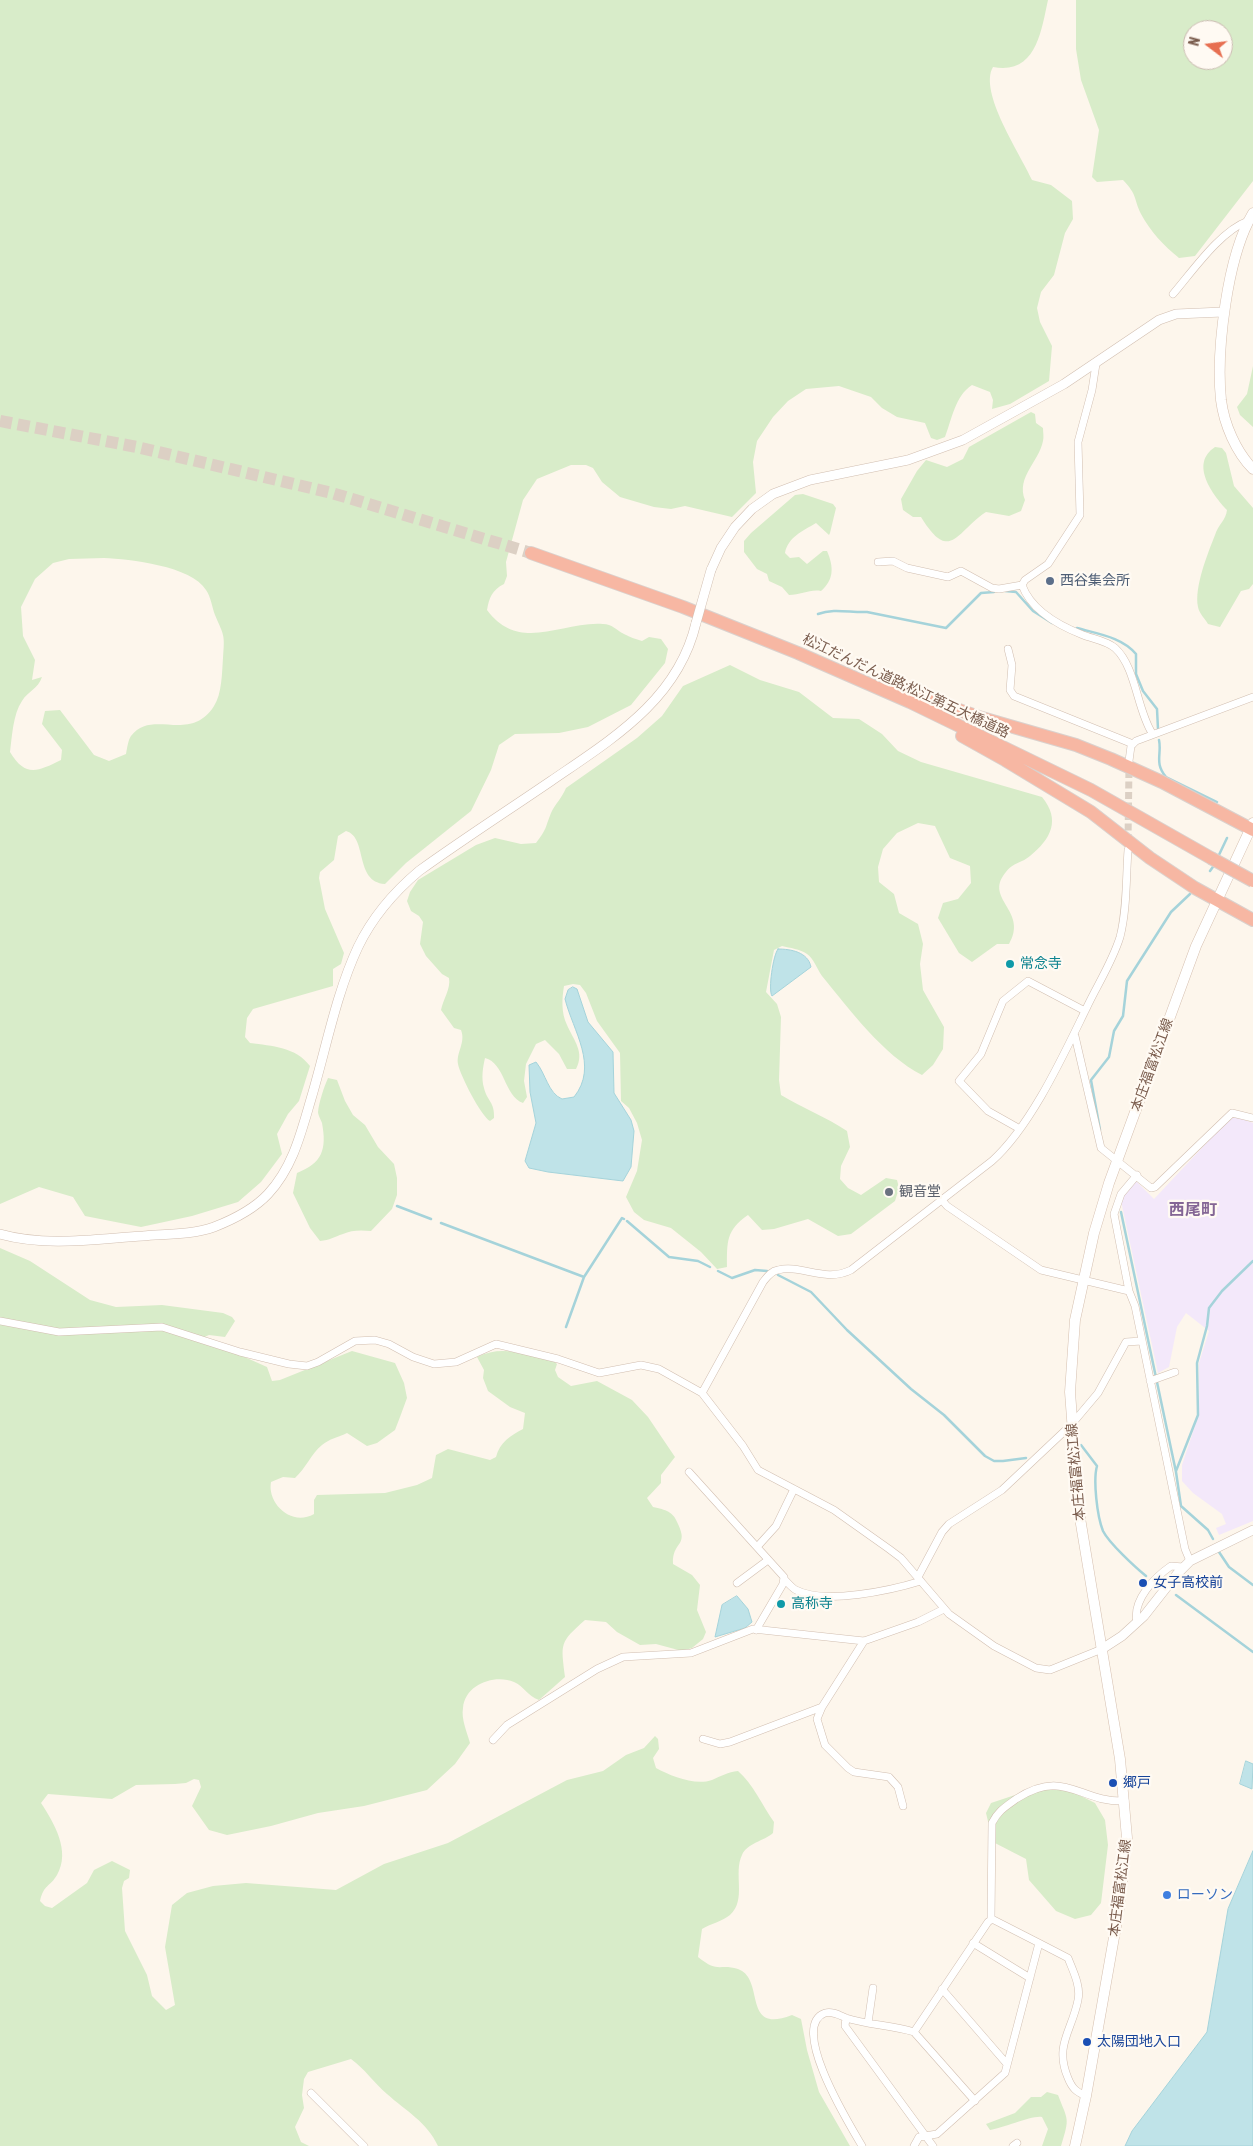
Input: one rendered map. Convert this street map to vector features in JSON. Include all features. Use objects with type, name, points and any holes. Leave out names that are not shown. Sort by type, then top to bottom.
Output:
[{"type":"highway","name":"松江だんだん道路;松江第五大橋道路","points":[[531,554],[683,607],[798,653],[910,702],[1091,790],[1253,881]]},
{"type":"highway","points":[[798,653],[982,718],[1076,746],[1162,782],[1252,827]]},
{"type":"highway","points":[[910,702],[947,728],[1005,760],[1091,812],[1150,858],[1253,920]]},
{"type":"main road","points":[[1250,217],[1242,237],[1223,312],[1221,400],[1226,422],[1234,442],[1246,462],[1253,469]]},
{"type":"main road","name":"本庄福富松江線","points":[[1075,2146],[1086,2096],[1125,1874],[1128,1838],[1126,1801],[1079,1512],[1071,1425],[1071,1355],[1082,1281],[1094,1233],[1117,1162],[1196,946],[1252,827]]},
{"type":"street","points":[[1173,294],[1225,236],[1250,217]]},
{"type":"street","points":[[0,1234],[65,1242],[188,1232],[212,1228],[233,1219],[267,1195],[281,1176],[299,1141],[350,967],[367,931],[379,912],[405,883],[419,871],[593,752],[642,715],[666,688],[677,671],[692,639],[712,570],[721,548],[735,527],[752,509],[773,494],[810,480],[908,460],[963,440],[1028,405],[1096,364],[1159,320],[1176,314],[1223,312]]},
{"type":"street","points":[[878,562],[893,561],[907,568],[948,577],[962,571],[999,589],[1022,585],[1025,580],[1048,564],[1080,515],[1078,442],[1092,390],[1096,364]]},
{"type":"street","points":[[1022,585],[1030,599],[1045,614],[1077,632],[1110,644],[1118,651],[1126,665],[1146,722],[1152,733]]},
{"type":"street","points":[[1008,649],[1012,665],[1010,690],[1014,696],[1132,744]]},
{"type":"street","points":[[1132,744],[1152,733],[1253,697]]},
{"type":"street","points":[[1129,761],[1132,744]]},
{"type":"street","points":[[702,1393],[763,1282],[775,1270],[825,1274],[845,1273],[1000,1154],[1020,1128],[1075,1036],[1085,1011],[1106,971],[1120,935],[1128,850]]},
{"type":"street","points":[[1020,1128],[988,1111],[960,1082],[981,1054],[1003,1001],[1028,981],[1085,1011]]},
{"type":"street","points":[[1075,1036],[1097,1140],[1101,1148],[1151,1188],[1155,1187],[1232,1113],[1253,1118]]},
{"type":"street","points":[[1137,1175],[1121,1194],[1114,1214],[1129,1292],[1135,1306],[1142,1341],[1154,1379],[1187,1564]]},
{"type":"street","points":[[942,1200],[947,1206],[1032,1265],[1054,1274],[1129,1292]]},
{"type":"street","points":[[0,1321],[59,1332],[162,1327],[240,1352],[289,1364],[307,1366],[359,1340],[375,1340],[389,1344],[413,1357],[441,1365],[456,1362],[496,1344],[558,1359],[599,1374],[642,1365],[659,1369],[702,1393],[743,1446],[758,1470],[834,1510],[900,1558],[944,1609],[994,1646],[1036,1668],[1050,1670],[1102,1649],[1138,1622],[1187,1564]]},
{"type":"street","points":[[689,1472],[732,1523],[757,1547],[796,1590],[825,1596],[885,1592],[920,1579],[942,1532],[949,1524],[1002,1490],[1071,1425],[1098,1393],[1126,1342],[1142,1341]]},
{"type":"street","points":[[1154,1379],[1175,1372]]},
{"type":"street","points":[[757,1547],[776,1526],[794,1489]]},
{"type":"street","points":[[1138,1622],[1138,1609],[1152,1582],[1171,1566],[1187,1564],[1253,1530]]},
{"type":"street","points":[[737,1583],[768,1560]]},
{"type":"street","points":[[756,1630],[785,1580]]},
{"type":"street","points":[[493,1740],[507,1725],[597,1669],[623,1657],[691,1653],[756,1630],[864,1641],[918,1622],[944,1609]]},
{"type":"street","points":[[864,1641],[822,1707],[818,1719],[825,1745],[854,1772],[890,1777],[898,1787],[903,1806]]},
{"type":"street","points":[[703,1739],[720,1744],[730,1742],[822,1707]]},
{"type":"street","points":[[914,2032],[991,1919],[992,1823],[998,1812],[1028,1792],[1057,1784],[1084,1791],[1110,1802],[1126,1801]]},
{"type":"street","points":[[991,1919],[1068,1958],[1078,1986],[1079,1998],[1061,2052],[1062,2061],[1072,2087],[1078,2093],[1086,2096]]},
{"type":"street","points":[[973,1943],[1030,1978]]},
{"type":"street","points":[[914,2146],[919,2137],[937,2134],[999,2080],[1004,2073],[1039,1943]]},
{"type":"street","points":[[868,2024],[873,1988]]},
{"type":"street","points":[[942,1989],[1007,2064]]},
{"type":"street","points":[[862,2146],[829,2088],[817,2052],[814,2027],[819,2016],[827,2012],[868,2024],[896,2026],[914,2032],[975,2101]]},
{"type":"street","points":[[846,2018],[845,2026],[933,2146]]},
{"type":"street","points":[[310,2093],[364,2146]]},
{"type":"shaded area","points":[[1237,1117],[1253,1123],[1253,1521],[1219,1535],[1216,1528],[1226,1524],[1222,1514],[1193,1493],[1182,1481],[1182,1465],[1199,1414],[1199,1363],[1209,1331],[1186,1313],[1177,1327],[1169,1367],[1158,1373],[1121,1201],[1124,1193],[1136,1181],[1154,1199],[1229,1119]]},
{"type":"green space","points":[[0,0],[1048,0],[1039,37],[1034,49],[1019,64],[1007,68],[993,67],[990,78],[991,92],[1003,124],[1032,180],[1051,185],[1072,201],[1073,219],[1065,233],[1054,275],[1041,292],[1037,308],[1040,322],[1052,346],[1049,381],[1010,404],[992,409],[993,400],[990,392],[972,385],[958,402],[945,437],[937,440],[931,438],[925,423],[897,417],[882,408],[871,397],[839,386],[806,389],[788,401],[773,417],[757,441],[753,462],[756,493],[732,517],[685,506],[671,509],[654,507],[620,497],[602,482],[593,468],[586,465],[571,465],[537,479],[523,500],[506,562],[507,576],[504,584],[492,595],[487,610],[500,623],[513,630],[527,633],[587,624],[603,624],[642,641],[649,637],[661,639],[668,649],[665,663],[631,705],[588,727],[559,733],[515,734],[499,745],[491,770],[471,811],[406,863],[385,884],[375,881],[369,876],[353,835],[346,831],[338,836],[334,860],[320,872],[319,878],[325,909],[344,953],[341,964],[333,969],[333,986],[253,1009],[247,1018],[245,1037],[250,1043],[291,1051],[310,1066],[299,1101],[288,1114],[277,1134],[282,1154],[261,1182],[238,1202],[192,1216],[141,1227],[85,1216],[73,1197],[39,1187],[0,1204]],"holes":[[[69,559],[115,559],[144,562],[174,570],[188,575],[199,582],[206,590],[224,639],[221,683],[217,701],[204,717],[194,723],[183,725],[149,725],[140,728],[131,736],[126,754],[109,761],[94,755],[60,710],[45,711],[42,724],[62,750],[61,760],[38,769],[26,769],[10,752],[13,726],[19,706],[42,677],[32,680],[35,660],[23,636],[21,607],[35,579],[53,563]]]},
{"type":"green space","points":[[1076,0],[1253,0],[1253,181],[1195,256],[1179,258],[1163,243],[1141,214],[1133,193],[1123,180],[1097,182],[1092,177],[1099,130],[1081,80],[1076,49]]},
{"type":"green space","points":[[1253,366],[1253,427],[1240,415],[1237,407],[1247,394]]},
{"type":"green space","points":[[1031,412],[1035,414],[1036,423],[1043,428],[1043,439],[1041,449],[1023,484],[1025,500],[1021,511],[1009,516],[986,512],[960,535],[953,540],[946,541],[939,539],[921,517],[913,517],[903,510],[901,499],[917,471],[926,460],[947,467],[963,459],[969,447]]},
{"type":"green space","points":[[1215,447],[1222,448],[1226,453],[1234,486],[1253,508],[1253,584],[1249,589],[1241,591],[1220,627],[1208,624],[1201,614],[1197,599],[1205,560],[1216,531],[1227,510],[1210,488],[1204,470],[1207,454]]},
{"type":"green space","points":[[803,494],[833,504],[836,508],[830,533],[829,535],[816,523],[793,539],[785,553],[790,558],[799,557],[807,564],[823,551],[827,551],[832,573],[821,591],[789,595],[782,587],[769,581],[767,574],[757,569],[744,552],[744,541],[795,495]]},
{"type":"green space","points":[[730,665],[760,680],[799,692],[833,718],[859,719],[882,734],[898,751],[921,762],[1042,797],[1048,805],[1052,821],[1051,829],[1043,843],[1026,859],[1013,865],[1003,876],[999,884],[1003,900],[1014,923],[1014,933],[1009,944],[997,944],[972,962],[959,953],[938,918],[943,903],[958,899],[971,883],[970,866],[950,858],[935,826],[918,823],[897,833],[883,849],[878,867],[879,882],[894,894],[899,913],[918,924],[923,944],[920,964],[923,990],[944,1027],[943,1049],[933,1065],[922,1075],[894,1056],[868,1031],[822,976],[814,961],[807,954],[782,946],[774,950],[766,992],[777,1004],[781,1017],[779,1080],[781,1095],[847,1131],[850,1147],[841,1166],[840,1179],[848,1188],[861,1195],[886,1178],[897,1180],[899,1188],[895,1201],[851,1234],[838,1236],[808,1219],[774,1229],[762,1230],[748,1215],[735,1226],[729,1237],[727,1267],[717,1269],[701,1252],[671,1228],[644,1220],[634,1212],[626,1197],[637,1171],[642,1140],[637,1123],[629,1108],[621,1101],[620,1053],[597,1021],[586,993],[580,985],[564,986],[562,1000],[565,1020],[579,1052],[576,1069],[567,1069],[559,1054],[545,1040],[536,1044],[526,1064],[524,1081],[527,1097],[523,1103],[512,1094],[497,1066],[485,1058],[483,1084],[494,1113],[494,1118],[490,1121],[486,1118],[471,1095],[458,1064],[458,1055],[462,1043],[461,1030],[454,1028],[441,1010],[449,986],[449,978],[442,974],[426,956],[420,944],[423,922],[419,916],[411,911],[407,901],[410,892],[418,880],[476,845],[495,838],[521,844],[536,843],[566,788],[637,738],[662,716],[683,686]]},
{"type":"green space","points":[[328,1078],[337,1080],[353,1115],[365,1125],[378,1147],[394,1164],[397,1178],[397,1195],[392,1209],[371,1231],[353,1231],[320,1241],[310,1228],[293,1193],[297,1173],[312,1165],[321,1154],[323,1148],[322,1123],[318,1112]]},
{"type":"green space","points":[[0,1248],[30,1261],[90,1300],[116,1307],[162,1305],[223,1313],[232,1317],[235,1321],[225,1337],[209,1335],[202,1338],[267,1367],[272,1381],[280,1380],[352,1351],[395,1363],[404,1383],[407,1398],[395,1430],[377,1443],[367,1446],[347,1433],[334,1438],[318,1449],[295,1478],[283,1477],[271,1482],[273,1498],[277,1505],[282,1511],[297,1517],[314,1514],[314,1500],[317,1495],[385,1493],[417,1485],[432,1478],[436,1455],[448,1449],[490,1460],[496,1457],[500,1447],[506,1440],[523,1429],[525,1413],[510,1407],[488,1391],[483,1378],[484,1370],[477,1357],[486,1353],[496,1351],[515,1352],[554,1361],[557,1364],[555,1370],[558,1377],[571,1386],[597,1381],[632,1400],[648,1417],[675,1457],[661,1475],[661,1483],[647,1498],[653,1507],[665,1510],[671,1514],[678,1524],[682,1537],[673,1557],[673,1564],[692,1575],[700,1585],[697,1610],[706,1632],[703,1639],[692,1648],[682,1651],[656,1644],[640,1645],[617,1632],[606,1622],[585,1620],[570,1634],[564,1644],[565,1677],[539,1700],[514,1682],[506,1680],[490,1680],[475,1687],[465,1700],[463,1708],[464,1721],[470,1743],[455,1764],[427,1790],[364,1806],[318,1813],[271,1826],[227,1835],[209,1830],[192,1806],[201,1787],[199,1780],[194,1779],[186,1783],[175,1784],[136,1785],[112,1799],[48,1794],[41,1803],[51,1819],[59,1838],[62,1856],[61,1866],[57,1875],[45,1888],[40,1901],[45,1906],[52,1908],[87,1883],[94,1870],[112,1861],[130,1870],[129,1878],[124,1881],[122,1888],[125,1931],[147,1975],[152,1996],[166,2010],[175,2005],[165,1947],[172,1905],[187,1893],[213,1886],[246,1883],[336,1890],[384,1864],[448,1843],[567,1780],[603,1771],[626,1755],[644,1748],[655,1736],[658,1739],[659,1749],[653,1758],[656,1768],[676,1777],[698,1782],[705,1782],[738,1771],[753,1788],[774,1822],[773,1833],[744,1851],[740,1862],[739,1894],[735,1909],[727,1917],[702,1929],[698,1957],[715,1967],[732,1967],[746,1975],[751,1983],[760,2012],[766,2018],[776,2019],[792,2015],[801,2019],[807,2050],[819,2092],[850,2146],[438,2146],[428,2130],[416,2117],[382,2090],[351,2059],[308,2072],[304,2079],[302,2095],[304,2108],[295,2127],[301,2142],[309,2146],[0,2146]]},
{"type":"green space","points":[[1030,1790],[1069,1790],[1095,1803],[1105,1820],[1108,1845],[1101,1903],[1091,1915],[1075,1919],[1056,1911],[1029,1880],[1026,1859],[993,1842],[986,1813],[991,1803]]},
{"type":"green space","points":[[1047,2092],[1058,2095],[1066,2115],[1067,2124],[1061,2146],[1042,2146],[1048,2129],[1042,2117],[990,2130],[986,2124],[1015,2113],[1031,2097],[1041,2097]]},
{"type":"water","points":[[778,949],[798,952],[806,958],[811,967],[772,996],[772,972],[774,958]]},
{"type":"water","points":[[573,987],[577,989],[588,1022],[613,1052],[614,1093],[631,1120],[634,1131],[631,1167],[623,1181],[548,1172],[529,1168],[525,1161],[536,1123],[530,1092],[529,1065],[536,1062],[550,1088],[562,1099],[574,1097],[581,1085],[584,1073],[582,1048],[565,999],[568,990]]},
{"type":"water","points":[[737,1596],[748,1609],[752,1622],[745,1628],[715,1637],[722,1605]]},
{"type":"water","points":[[1246,1761],[1253,1764],[1252,1789],[1240,1784]]},
{"type":"water","points":[[1253,1851],[1253,2146],[1125,2146],[1132,2131],[1207,2032],[1228,1909]]},
{"type":"waterway","points":[[1005,591],[1016,592],[1033,611],[1052,623]]},
{"type":"waterway","points":[[818,614],[836,611],[867,612],[946,628],[981,593],[994,592]]},
{"type":"waterway","points":[[1077,628],[1117,640],[1136,654],[1136,674],[1143,691],[1157,709],[1158,729]]},
{"type":"waterway","points":[[1159,740],[1159,763],[1166,777],[1217,802]]},
{"type":"waterway","points":[[1218,857],[1227,838]]},
{"type":"waterway","points":[[1210,871],[1215,864]]},
{"type":"waterway","points":[[1100,1130],[1091,1080],[1109,1057],[1114,1031],[1123,1016],[1127,981],[1171,912],[1190,894]]},
{"type":"waterway","points":[[397,1206],[431,1219]]},
{"type":"waterway","points":[[1121,1212],[1176,1472],[1181,1506],[1208,1530],[1213,1539]]},
{"type":"waterway","points":[[441,1223],[584,1277],[622,1218],[624,1219]]},
{"type":"waterway","points":[[627,1221],[669,1257],[698,1261],[710,1267]]},
{"type":"waterway","points":[[1176,1471],[1198,1415],[1197,1363],[1207,1326],[1209,1308],[1222,1291],[1253,1261]]},
{"type":"waterway","points":[[718,1271],[732,1278],[755,1270],[767,1271]]},
{"type":"waterway","points":[[778,1275],[811,1292],[847,1330],[911,1389],[944,1415],[985,1456],[994,1461],[1026,1458]]},
{"type":"waterway","points":[[566,1327],[584,1277]]},
{"type":"waterway","points":[[1081,1445],[1097,1466],[1095,1480],[1096,1498],[1103,1531],[1116,1548],[1146,1576]]},
{"type":"waterway","points":[[1219,1552],[1229,1567],[1253,1585]]},
{"type":"waterway","points":[[1176,1595],[1253,1652]]},
{"type":"tunnel","points":[[0,421],[137,447],[332,493],[531,553]]},
{"type":"tunnel","points":[[1128,841],[1129,766]]},
{"type":"place","name":"西谷集会所","points":[[1050,581]]},
{"type":"place","name":"常念寺","points":[[1010,964]]},
{"type":"place","name":"観音堂","points":[[889,1192]]},
{"type":"place","name":"女子高校前","points":[[1143,1583]]},
{"type":"place","name":"高称寺","points":[[781,1604]]},
{"type":"place","name":"郷戸","points":[[1113,1783]]},
{"type":"place","name":"ローソン","points":[[1167,1895]]},
{"type":"place","name":"太陽団地入口","points":[[1087,2042]]},
{"type":"district","name":"西尾町","points":[[1193,1210]]}]
